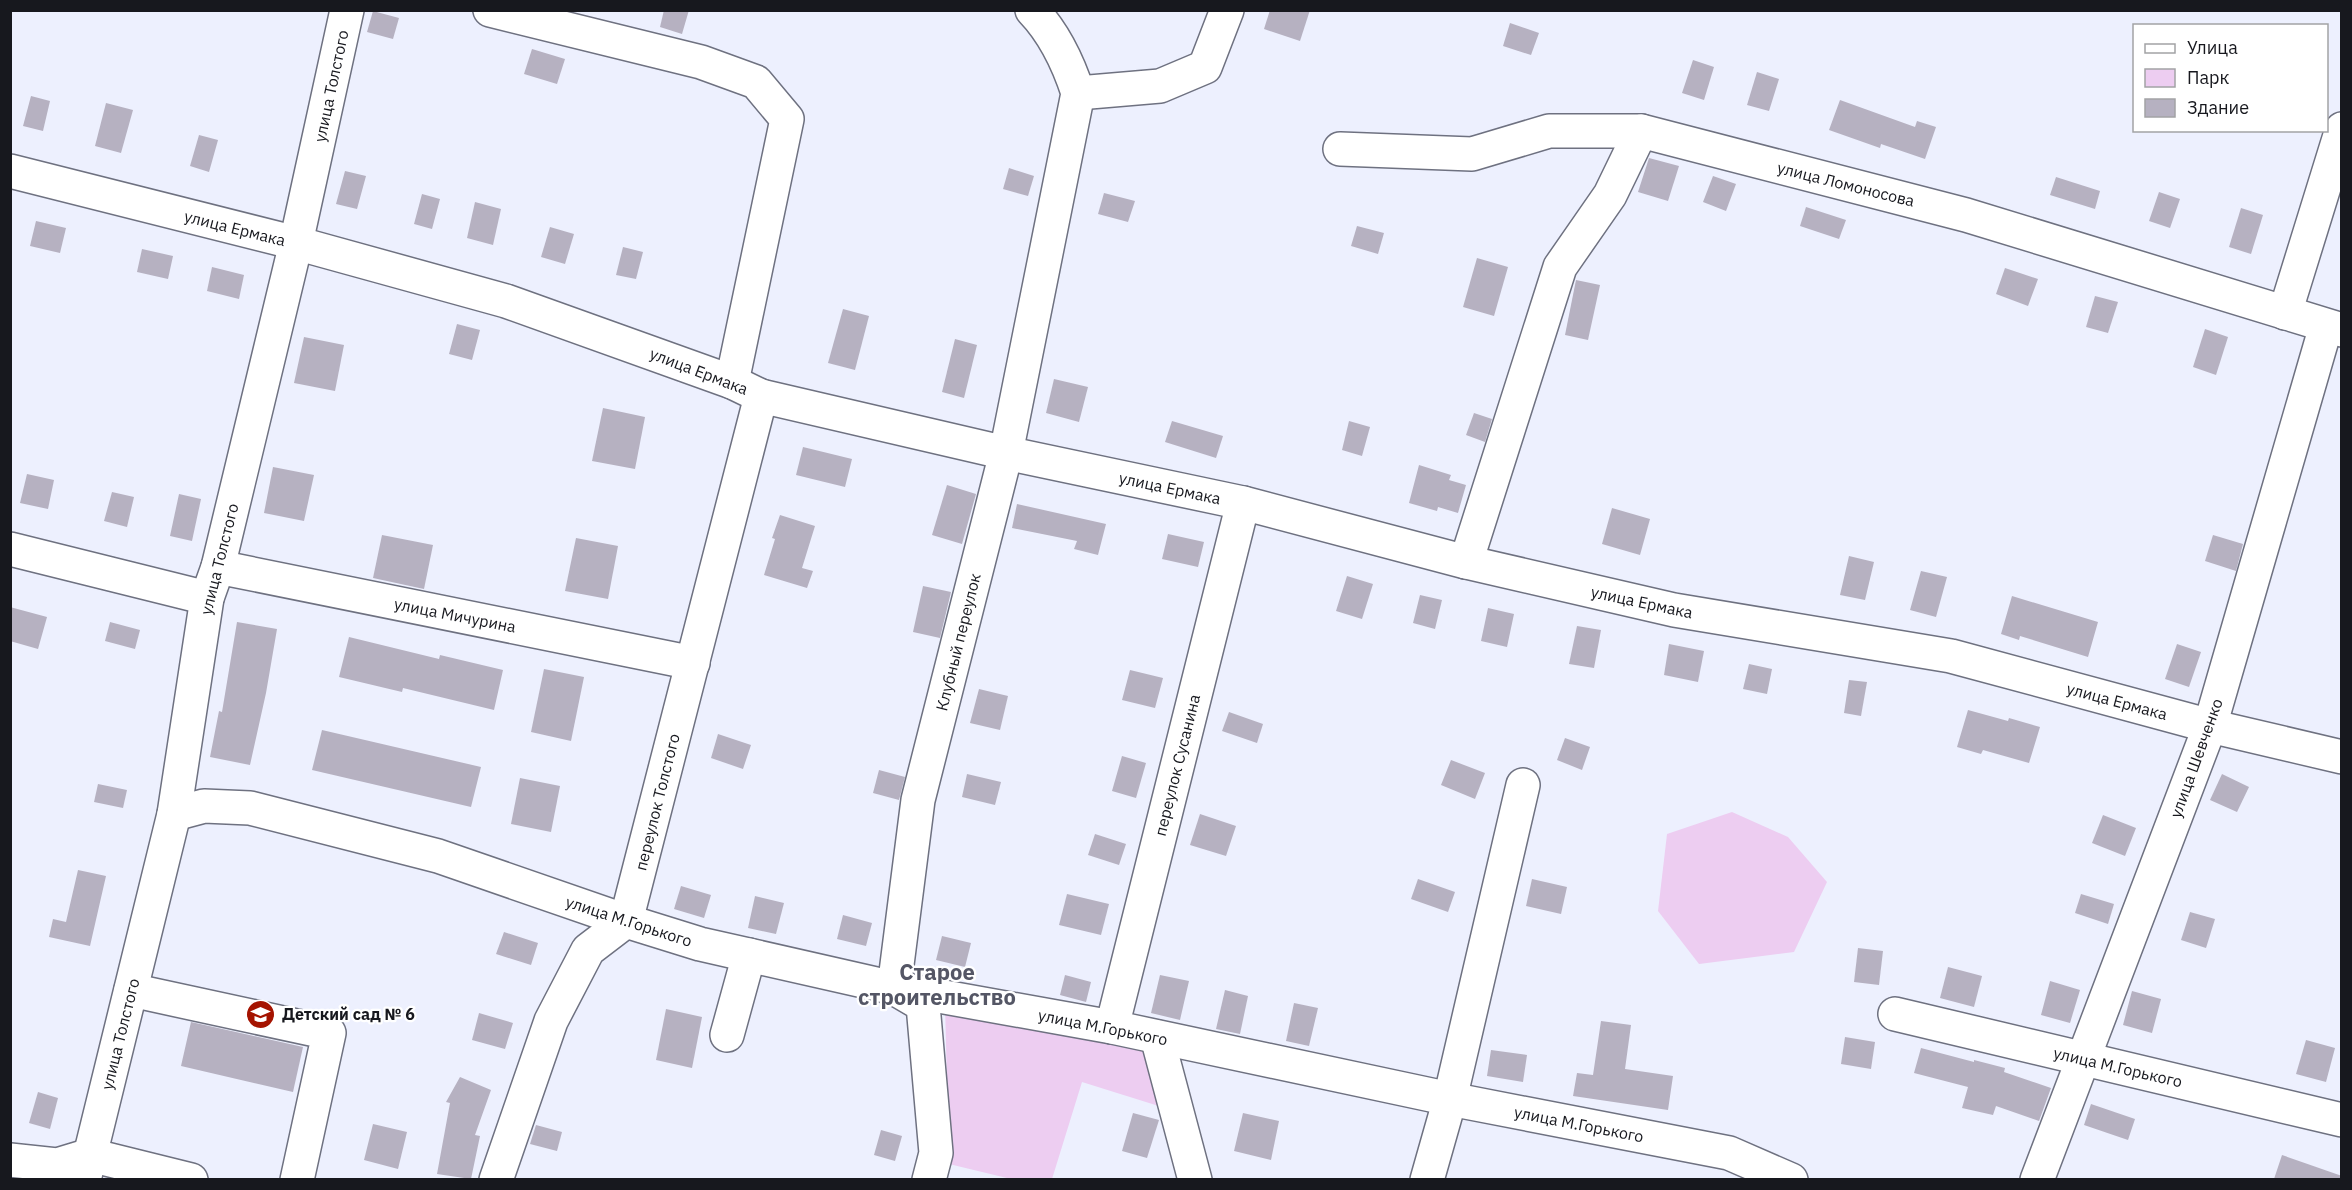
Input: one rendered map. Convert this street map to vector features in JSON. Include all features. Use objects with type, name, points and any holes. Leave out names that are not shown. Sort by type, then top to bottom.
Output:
[{"type":"street","name":"улица Толстого","points":[[87,1167],[174,814],[207,598],[218,567],[296,243],[347,10]]},
{"type":"street","name":"переулок Толстого","points":[[490,10],[701,62],[756,82],[787,119],[747,389],[693,663],[626,921]]},
{"type":"street","points":[[1032,10],[1058,45],[1069,66],[1078,93],[1160,86],[1204,67],[1227,10]]},
{"type":"street","name":"Клубный переулок","points":[[894,988],[918,800],[1006,453],[1078,93]]},
{"type":"street","points":[[2285,313],[2342,129]]},
{"type":"street","name":"улица Ломоносова","points":[[1340,148],[1472,154],[1549,131],[1641,131],[1966,215],[2334,328]]},
{"type":"street","points":[[1466,562],[1560,267],[1610,195],[1641,131]]},
{"type":"street","name":"улица Ермака","points":[[10,171],[296,243],[506,301],[747,389],[1006,453],[1243,504],[1466,562],[1674,610],[1951,656],[2210,726],[2342,757]]},
{"type":"street","name":"улица Шевченко","points":[[2037,1179],[2210,726],[2334,328]]},
{"type":"street","name":"переулок Сусанина","points":[[1112,1027],[1243,504]]},
{"type":"street","points":[[10,549],[207,598]]},
{"type":"street","name":"улица Мичурина","points":[[218,567],[693,663]]},
{"type":"street","points":[[1427,1179],[1450,1099],[1522,785]]},
{"type":"street","name":"улица М.Горького","points":[[174,814],[204,806],[250,808],[438,856],[700,944],[894,988],[1112,1027],[1450,1099],[1729,1153],[1791,1179]]},
{"type":"street","points":[[496,1179],[551,1021],[588,950],[626,921]]},
{"type":"street","points":[[727,1035],[749,955]]},
{"type":"street","points":[[894,988],[923,1005],[936,1153],[929,1179]]},
{"type":"street","points":[[131,990],[329,1033],[297,1179]]},
{"type":"street","name":"улица М.Горького","points":[[1895,1014],[2342,1120]]},
{"type":"street","points":[[1157,1037],[1195,1179]]},
{"type":"street","points":[[10,1160],[191,1179]]},
{"type":"green space","points":[[1732,812],[1788,837],[1827,882],[1794,952],[1699,964],[1658,911],[1667,834]]},
{"type":"green space","points":[[945,1004],[1146,1047],[1165,1108],[1082,1082],[1052,1179],[1011,1179],[949,1164]]},
{"type":"building","points":[[664,10],[689,10],[682,34],[660,27]]},
{"type":"building","points":[[1270,10],[1310,10],[1300,41],[1264,29]]},
{"type":"building","points":[[373,11],[399,18],[393,39],[367,32]]},
{"type":"building","points":[[1510,23],[1539,33],[1531,55],[1503,46]]},
{"type":"building","points":[[532,49],[565,59],[557,84],[524,74]]},
{"type":"building","points":[[1693,60],[1714,67],[1704,100],[1682,93]]},
{"type":"building","points":[[1757,72],[1779,79],[1769,111],[1747,105]]},
{"type":"building","points":[[31,96],[50,101],[43,131],[23,126]]},
{"type":"building","points":[[1840,100],[1915,127],[1917,121],[1936,127],[1925,159],[1881,144],[1880,148],[1829,130]]},
{"type":"building","points":[[106,103],[133,110],[121,153],[95,146]]},
{"type":"building","points":[[199,135],[218,140],[209,172],[190,166]]},
{"type":"building","points":[[1649,158],[1679,166],[1668,201],[1638,192]]},
{"type":"building","points":[[1009,168],[1034,176],[1028,196],[1003,189]]},
{"type":"building","points":[[345,171],[366,176],[357,209],[336,204]]},
{"type":"building","points":[[1713,176],[1736,184],[1726,211],[1703,202]]},
{"type":"building","points":[[2056,177],[2100,191],[2095,209],[2050,195]]},
{"type":"building","points":[[2159,192],[2180,199],[2170,228],[2149,221]]},
{"type":"building","points":[[1104,193],[1135,201],[1128,222],[1098,214]]},
{"type":"building","points":[[422,194],[440,199],[432,229],[414,224]]},
{"type":"building","points":[[475,202],[501,209],[493,245],[467,238]]},
{"type":"building","points":[[1806,207],[1846,220],[1839,239],[1800,226]]},
{"type":"building","points":[[2241,208],[2263,215],[2251,254],[2229,247]]},
{"type":"building","points":[[36,221],[66,228],[60,253],[30,246]]},
{"type":"building","points":[[1357,226],[1384,233],[1378,254],[1351,246]]},
{"type":"building","points":[[550,227],[574,234],[565,264],[541,257]]},
{"type":"building","points":[[623,247],[643,252],[636,279],[616,275]]},
{"type":"building","points":[[142,249],[173,256],[168,279],[137,272]]},
{"type":"building","points":[[1477,258],[1508,267],[1494,316],[1463,307]]},
{"type":"building","points":[[212,267],[244,275],[239,299],[207,291]]},
{"type":"building","points":[[2005,268],[2038,279],[2028,306],[1996,294]]},
{"type":"building","points":[[1576,280],[1600,285],[1588,340],[1565,335]]},
{"type":"building","points":[[2095,296],[2118,302],[2108,333],[2086,327]]},
{"type":"building","points":[[843,309],[869,316],[855,370],[828,363]]},
{"type":"building","points":[[457,324],[480,330],[472,360],[449,354]]},
{"type":"building","points":[[2205,329],[2228,337],[2216,375],[2193,367]]},
{"type":"building","points":[[304,337],[344,345],[335,391],[294,383]]},
{"type":"building","points":[[955,339],[977,345],[964,398],[942,392]]},
{"type":"building","points":[[1054,379],[1088,387],[1079,422],[1046,413]]},
{"type":"building","points":[[603,408],[645,417],[635,469],[592,461]]},
{"type":"building","points":[[1474,413],[1492,419],[1485,442],[1466,435]]},
{"type":"building","points":[[1172,421],[1223,436],[1216,458],[1165,442]]},
{"type":"building","points":[[1349,421],[1370,427],[1362,456],[1342,450]]},
{"type":"building","points":[[803,447],[852,459],[845,487],[796,475]]},
{"type":"building","points":[[1419,465],[1451,475],[1449,480],[1466,485],[1458,513],[1438,507],[1437,511],[1409,503]]},
{"type":"building","points":[[273,467],[314,475],[304,521],[264,513]]},
{"type":"building","points":[[27,474],[54,480],[48,509],[20,503]]},
{"type":"building","points":[[947,485],[976,494],[962,544],[932,535]]},
{"type":"building","points":[[112,492],[134,497],[127,527],[104,521]]},
{"type":"building","points":[[179,494],[201,499],[192,541],[170,536]]},
{"type":"building","points":[[1017,504],[1106,524],[1098,555],[1074,549],[1077,541],[1012,528]]},
{"type":"building","points":[[1612,508],[1650,519],[1640,555],[1602,544]]},
{"type":"building","points":[[780,515],[815,526],[802,568],[813,571],[807,588],[764,575],[775,539],[772,538]]},
{"type":"building","points":[[1168,534],[1204,542],[1198,567],[1162,559]]},
{"type":"building","points":[[382,535],[433,545],[424,589],[373,578]]},
{"type":"building","points":[[2213,535],[2243,544],[2236,571],[2205,561]]},
{"type":"building","points":[[576,538],[618,546],[608,599],[565,591]]},
{"type":"building","points":[[1849,556],[1874,562],[1865,600],[1840,595]]},
{"type":"building","points":[[1921,571],[1947,577],[1936,617],[1910,610]]},
{"type":"building","points":[[1347,576],[1373,584],[1362,619],[1336,611]]},
{"type":"building","points":[[923,586],[951,592],[940,638],[913,632]]},
{"type":"building","points":[[1420,595],[1442,600],[1435,629],[1413,623]]},
{"type":"building","points":[[2012,596],[2098,622],[2088,657],[2020,636],[2019,640],[2001,634]]},
{"type":"building","points":[[10,607],[47,617],[38,649],[10,641]]},
{"type":"building","points":[[1488,608],[1514,614],[1507,647],[1481,641]]},
{"type":"building","points":[[110,622],[140,630],[135,649],[105,641]]},
{"type":"building","points":[[237,622],[277,629],[250,765],[210,757],[219,711],[222,712]]},
{"type":"building","points":[[1577,626],[1601,630],[1594,668],[1569,664]]},
{"type":"building","points":[[349,637],[439,659],[440,655],[503,670],[494,710],[403,688],[402,692],[339,677]]},
{"type":"building","points":[[1669,644],[1704,651],[1698,682],[1664,675]]},
{"type":"building","points":[[2177,644],[2201,652],[2189,687],[2165,679]]},
{"type":"building","points":[[1749,664],[1772,669],[1767,694],[1743,689]]},
{"type":"building","points":[[544,669],[584,677],[571,741],[531,732]]},
{"type":"building","points":[[1130,670],[1163,678],[1155,708],[1122,700]]},
{"type":"building","points":[[1849,680],[1867,682],[1861,716],[1844,713]]},
{"type":"building","points":[[979,689],[1008,696],[1000,730],[970,723]]},
{"type":"building","points":[[1968,710],[2040,727],[2029,763],[1983,750],[1981,754],[1957,747]]},
{"type":"building","points":[[1229,712],[1263,724],[1257,743],[1222,731]]},
{"type":"building","points":[[322,730],[481,767],[471,807],[312,770]]},
{"type":"building","points":[[718,734],[751,745],[743,769],[711,758]]},
{"type":"building","points":[[1565,738],[1590,747],[1582,770],[1557,760]]},
{"type":"building","points":[[1122,756],[1146,763],[1136,798],[1112,791]]},
{"type":"building","points":[[1451,760],[1485,773],[1475,799],[1441,785]]},
{"type":"building","points":[[879,770],[905,777],[899,800],[873,793]]},
{"type":"building","points":[[967,774],[1001,782],[995,805],[962,797]]},
{"type":"building","points":[[2222,774],[2249,787],[2237,812],[2210,800]]},
{"type":"building","points":[[520,778],[560,786],[551,832],[511,824]]},
{"type":"building","points":[[98,784],[127,790],[123,808],[94,802]]},
{"type":"building","points":[[1200,814],[1236,826],[1226,856],[1190,845]]},
{"type":"building","points":[[2103,815],[2136,828],[2125,856],[2092,843]]},
{"type":"building","points":[[1095,834],[1126,844],[1119,865],[1088,855]]},
{"type":"building","points":[[78,870],[106,876],[90,946],[49,937],[53,919],[66,922]]},
{"type":"building","points":[[1418,879],[1455,892],[1448,912],[1411,899]]},
{"type":"building","points":[[1532,879],[1567,887],[1561,914],[1526,906]]},
{"type":"building","points":[[681,886],[711,895],[704,918],[674,909]]},
{"type":"building","points":[[1067,894],[1109,904],[1101,935],[1059,925]]},
{"type":"building","points":[[2081,894],[2114,904],[2108,924],[2075,913]]},
{"type":"building","points":[[755,896],[784,903],[776,934],[748,928]]},
{"type":"building","points":[[2190,912],[2215,919],[2206,948],[2181,940]]},
{"type":"building","points":[[843,915],[872,923],[866,946],[837,939]]},
{"type":"building","points":[[504,932],[538,943],[531,965],[496,954]]},
{"type":"building","points":[[942,936],[971,943],[965,967],[936,960]]},
{"type":"building","points":[[1858,948],[1883,951],[1879,985],[1854,982]]},
{"type":"building","points":[[1948,967],[1982,976],[1974,1007],[1940,998]]},
{"type":"building","points":[[1065,975],[1091,982],[1086,1002],[1060,995]]},
{"type":"building","points":[[1160,975],[1189,981],[1180,1020],[1151,1013]]},
{"type":"building","points":[[2050,981],[2080,990],[2070,1023],[2041,1015]]},
{"type":"building","points":[[1225,990],[1248,996],[1240,1034],[1216,1029]]},
{"type":"building","points":[[2132,991],[2161,999],[2152,1033],[2123,1025]]},
{"type":"building","points":[[1294,1003],[1318,1008],[1309,1046],[1286,1041]]},
{"type":"building","points":[[666,1009],[702,1017],[692,1068],[656,1060]]},
{"type":"building","points":[[479,1013],[513,1023],[505,1049],[472,1040]]},
{"type":"building","points":[[1601,1021],[1631,1025],[1625,1069],[1673,1076],[1668,1110],[1573,1096],[1577,1073],[1593,1075]]},
{"type":"building","points":[[191,1022],[303,1047],[293,1092],[181,1066]]},
{"type":"building","points":[[1845,1037],[1875,1042],[1871,1069],[1841,1064]]},
{"type":"building","points":[[2306,1040],[2335,1048],[2326,1082],[2296,1074]]},
{"type":"building","points":[[1921,1048],[2005,1068],[2004,1072],[2051,1088],[2039,1121],[1996,1106],[1993,1115],[1962,1108],[1968,1087],[1914,1073]]},
{"type":"building","points":[[1491,1050],[1527,1055],[1523,1082],[1487,1076]]},
{"type":"building","points":[[460,1077],[491,1090],[475,1135],[480,1136],[471,1179],[437,1174],[450,1103],[446,1102]]},
{"type":"building","points":[[38,1092],[58,1098],[50,1129],[29,1123]]},
{"type":"building","points":[[2091,1104],[2135,1119],[2128,1140],[2084,1125]]},
{"type":"building","points":[[1133,1113],[1159,1120],[1147,1158],[1122,1151]]},
{"type":"building","points":[[1243,1113],[1279,1121],[1271,1160],[1234,1151]]},
{"type":"building","points":[[373,1124],[407,1132],[398,1169],[364,1160]]},
{"type":"building","points":[[536,1125],[562,1132],[557,1151],[530,1144]]},
{"type":"building","points":[[881,1130],[902,1136],[895,1161],[874,1155]]},
{"type":"building","points":[[2282,1155],[2342,1176],[2342,1179],[2274,1179]]},
{"type":"place","name":"Детский сад № 6","points":[[261,1014]]},
{"type":"district","name":"Старое строительство","points":[[937,984]]}]
